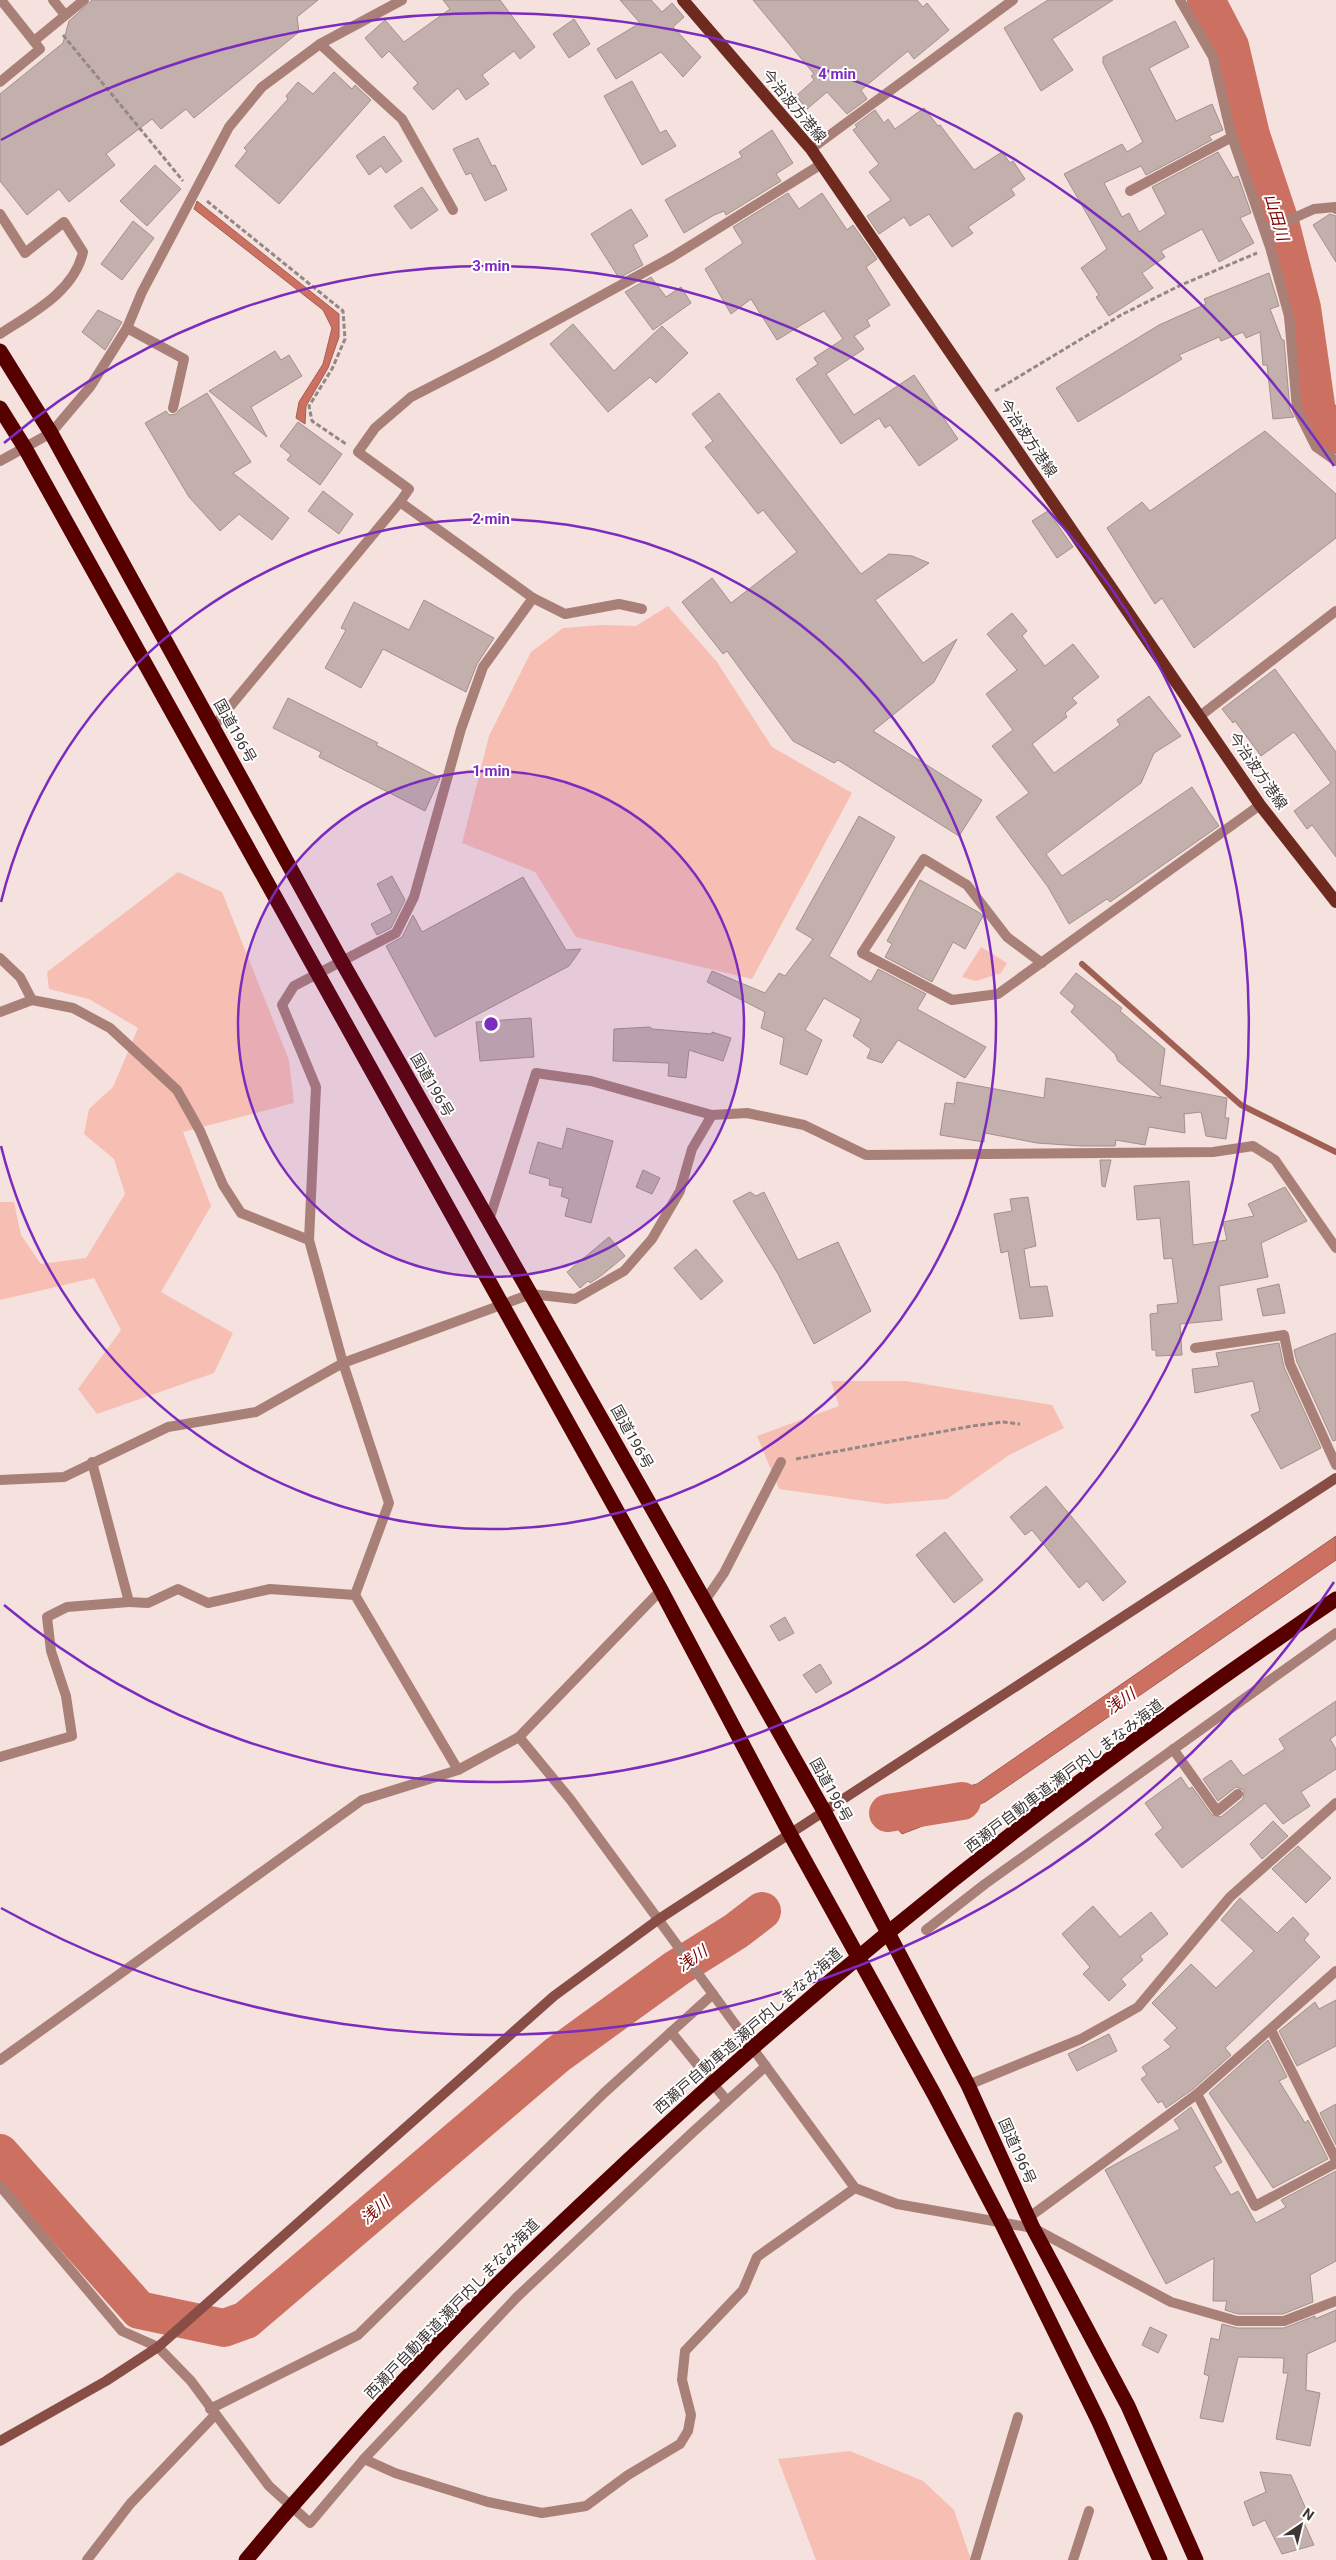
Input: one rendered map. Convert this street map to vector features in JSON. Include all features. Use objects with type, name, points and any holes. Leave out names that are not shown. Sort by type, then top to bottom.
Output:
[{"type":"highway","name":"国道196号","points":[[0,351],[51,433],[342,962],[824,1811],[968,2086],[1031,2223],[1128,2406],[1196,2560]]},
{"type":"highway","points":[[0,408],[25,448],[661,1590],[789,1832],[934,2094],[1001,2222],[1099,2422],[1160,2560]]},
{"type":"highway","name":"西瀬戸自動車道;瀬戸内しまなみ海道","points":[[246,2560],[411,2373],[575,2210],[736,2061],[905,1919],[1084,1780],[1272,1642],[1336,1599]]},
{"type":"main road","name":"今治波方港線","points":[[683,0],[810,149],[1260,805],[1336,902]]},
{"type":"street","points":[[1,0],[40,49],[1,79]]},
{"type":"street","points":[[53,0],[65,15]]},
{"type":"street","points":[[34,41],[84,0]]},
{"type":"street","points":[[0,462],[51,433],[90,387],[127,328],[142,292],[229,127],[262,87],[320,44],[402,0]]},
{"type":"street","points":[[810,149],[1013,0]]},
{"type":"street","points":[[1180,0],[1213,57],[1232,138],[1270,247],[1289,316],[1297,409],[1316,447],[1336,461]]},
{"type":"street","points":[[320,44],[402,119],[453,210]]},
{"type":"street","points":[[1130,191],[1232,138]]},
{"type":"street","points":[[213,727],[409,489],[358,452],[375,428],[410,397],[491,356],[672,256],[820,165]]},
{"type":"street","points":[[1265,230],[1314,209],[1336,209]]},
{"type":"street","points":[[0,214],[25,253],[64,222],[83,252],[80,264],[62,290],[0,334]]},
{"type":"street","points":[[127,328],[184,359],[173,408]]},
{"type":"street","points":[[400,502],[533,598],[565,614],[619,604],[642,609]]},
{"type":"street","points":[[355,1595],[388,1502],[343,1363],[309,1240],[316,1087],[282,1005],[294,986],[396,933],[414,897],[461,729],[483,667],[533,598]]},
{"type":"street","points":[[1200,716],[1336,611]]},
{"type":"street","points":[[1042,963],[1007,937],[967,885],[924,859],[862,953],[952,1000],[998,994],[1042,963],[1260,805]]},
{"type":"street","points":[[0,958],[20,977],[32,1000]]},
{"type":"street","points":[[0,1012],[32,1000],[73,1008],[110,1028],[177,1090],[200,1131],[223,1185],[241,1213],[309,1240]]},
{"type":"street","points":[[489,1220],[536,1073],[591,1081],[712,1115],[747,1113],[804,1125],[866,1155],[1213,1152],[1253,1146],[1275,1160],[1336,1248]]},
{"type":"street","points":[[0,1480],[64,1477],[168,1427],[256,1412],[343,1363],[531,1294],[575,1299],[624,1271],[652,1239],[680,1191],[692,1149],[712,1115]]},
{"type":"street","points":[[1195,1348],[1284,1335],[1290,1364],[1336,1466]]},
{"type":"street","points":[[92,1462],[129,1602]]},
{"type":"street","points":[[704,1602],[724,1574],[781,1462]]},
{"type":"street","points":[[0,2440],[106,2381],[158,2347],[554,1996],[659,1919],[789,1832],[1336,1478]]},
{"type":"street","points":[[0,1757],[72,1736],[66,1696],[51,1651],[47,1617],[67,1606],[129,1602],[148,1604],[178,1588],[208,1603],[270,1589],[355,1595]]},
{"type":"street","points":[[0,2060],[362,1800],[458,1770],[519,1737],[661,1590]]},
{"type":"street","points":[[355,1595],[458,1770]]},
{"type":"street","points":[[926,1930],[985,1884],[1336,1633]]},
{"type":"street","points":[[519,1737],[570,1799],[855,2188],[897,2204],[1001,2222],[1031,2223],[1171,2302],[1237,2321],[1284,2321],[1336,2301]]},
{"type":"street","points":[[1173,1749],[1217,1811],[1238,1794]]},
{"type":"street","points":[[968,2086],[1081,2039],[1138,2008],[1230,1897],[1336,1803]]},
{"type":"street","points":[[1031,2223],[1197,2094],[1336,1971]]},
{"type":"street","points":[[87,2560],[130,2504],[212,2413],[358,2335],[604,2093],[713,1994]]},
{"type":"street","points":[[1197,2094],[1255,2206],[1336,2161],[1271,2030]]},
{"type":"street","points":[[671,2032],[727,2101]]},
{"type":"street","points":[[0,2186],[122,2331],[158,2347],[190,2381],[212,2413],[269,2486],[310,2523],[364,2459],[517,2297],[766,2066]]},
{"type":"street","points":[[364,2459],[395,2473],[488,2502],[542,2513],[586,2506],[628,2475],[680,2444],[688,2431],[691,2415],[682,2380],[685,2351],[743,2290],[757,2257],[855,2188]]},
{"type":"street","points":[[975,2560],[1018,2418]]},
{"type":"street","points":[[1073,2560],[1089,2511]]},
{"type":"path","points":[[54,24],[166,161],[195,192],[343,311],[345,339],[332,369],[309,406],[312,421],[358,452]]},
{"type":"path","points":[[982,400],[1050,356],[1121,315],[1181,285],[1270,247]]},
{"type":"path","points":[[781,1462],[972,1426],[1003,1422],[1020,1424]]},
{"type":"shaded area","points":[[668,606],[717,662],[772,747],[852,793],[752,979],[576,937],[535,872],[462,843],[489,736],[531,652],[563,628],[602,625],[636,626]]},
{"type":"shaded area","points":[[178,872],[222,892],[289,1060],[294,1103],[183,1132],[211,1206],[161,1292],[233,1333],[214,1373],[97,1414],[78,1389],[121,1330],[94,1278],[0,1300],[0,1202],[14,1202],[21,1235],[41,1264],[86,1258],[125,1194],[114,1159],[84,1134],[89,1109],[113,1087],[138,1028],[89,999],[49,989],[47,972]]},
{"type":"shaded area","points":[[981,947],[1007,963],[1001,973],[976,981],[962,977]]},
{"type":"shaded area","points":[[831,1381],[906,1381],[1052,1405],[1064,1428],[1009,1455],[947,1499],[886,1504],[779,1489],[757,1436],[839,1406]]},
{"type":"shaded area","points":[[850,2451],[923,2481],[954,2510],[971,2560],[816,2560],[778,2459]]},
{"type":"water","points":[[197,201],[339,314],[339,337],[328,368],[306,406],[305,424],[296,418],[299,402],[323,364],[332,328],[323,310],[194,209]]},
{"type":"water","points":[[1336,1536],[1336,1560],[985,1802],[902,1834],[894,1825],[923,1798],[977,1784]]},
{"type":"building","points":[[92,0],[318,0],[297,17],[299,32],[194,118],[186,109],[161,129],[152,119],[106,154],[115,165],[69,202],[59,189],[27,215],[0,181],[0,94],[63,43],[69,21]]},
{"type":"building","points":[[443,0],[500,0],[535,47],[520,59],[514,51],[482,75],[489,84],[466,100],[458,88],[433,110],[413,88],[418,83],[389,51],[382,58],[365,38],[385,20],[404,42],[450,9]]},
{"type":"building","points":[[620,0],[651,0],[662,12],[672,3],[684,17],[673,27],[701,57],[683,77],[661,52],[616,79],[597,49],[640,23]]},
{"type":"building","points":[[753,0],[917,0],[923,7],[927,3],[949,30],[914,59],[908,51],[861,90],[867,99],[847,114],[827,92],[807,109],[796,96],[814,80],[811,76],[814,74]]},
{"type":"building","points":[[1048,0],[1113,0],[1052,39],[1073,70],[1041,91],[1004,28]]},
{"type":"building","points":[[574,19],[590,44],[569,58],[553,34]]},
{"type":"building","points":[[1175,21],[1189,47],[1149,68],[1176,121],[1212,104],[1223,130],[1209,136],[1212,140],[1146,175],[1141,166],[1104,183],[1122,217],[1129,213],[1139,232],[1166,214],[1152,187],[1218,152],[1233,178],[1238,176],[1251,213],[1240,218],[1254,243],[1219,262],[1202,229],[1161,251],[1165,257],[1142,273],[1153,288],[1109,316],[1096,297],[1099,295],[1081,268],[1107,249],[1064,174],[1122,144],[1127,152],[1143,142],[1103,63],[1103,57]]},
{"type":"building","points":[[334,72],[352,89],[355,85],[371,100],[279,204],[235,166],[247,151],[244,148],[288,99],[286,96],[298,82],[313,94]]},
{"type":"building","points":[[632,81],[660,133],[666,130],[676,146],[642,165],[604,96]]},
{"type":"building","points":[[924,108],[938,126],[940,125],[974,170],[1002,152],[1010,163],[1013,161],[1025,179],[1011,189],[1015,195],[968,227],[973,233],[952,247],[929,214],[910,226],[904,217],[879,234],[867,216],[891,200],[869,172],[879,164],[853,130],[857,127],[855,125],[875,110],[884,123],[888,119],[895,129]]},
{"type":"building","points":[[772,130],[793,163],[776,174],[781,181],[726,215],[724,211],[714,215],[684,233],[665,200],[742,157],[739,152]]},
{"type":"building","points":[[384,136],[402,161],[386,173],[381,166],[369,175],[356,156]]},
{"type":"building","points":[[478,138],[492,166],[495,165],[507,190],[485,201],[471,173],[466,175],[453,149]]},
{"type":"building","points":[[155,165],[181,189],[147,226],[120,201]]},
{"type":"building","points":[[422,187],[438,210],[411,229],[394,206]]},
{"type":"building","points":[[788,193],[799,209],[822,193],[847,230],[853,225],[877,259],[866,267],[890,305],[867,320],[870,326],[854,336],[864,349],[826,374],[854,415],[914,375],[958,439],[919,466],[890,425],[885,428],[879,418],[841,444],[796,379],[818,364],[814,358],[843,339],[824,311],[777,340],[751,299],[731,314],[705,269],[743,243],[733,227]]},
{"type":"building","points":[[631,209],[648,236],[633,245],[643,265],[619,278],[591,234]]},
{"type":"building","points":[[1330,214],[1336,216],[1336,262],[1313,225]]},
{"type":"building","points":[[133,221],[154,238],[122,280],[101,264]]},
{"type":"building","points":[[1269,273],[1279,306],[1270,309],[1282,340],[1284,340],[1290,410],[1294,417],[1273,419],[1267,365],[1263,365],[1260,332],[1246,338],[1243,332],[1221,341],[1219,337],[1179,355],[1182,359],[1078,422],[1056,388],[1159,325],[1206,304],[1204,299]]},
{"type":"building","points":[[651,277],[666,297],[681,287],[691,303],[653,330],[625,292]]},
{"type":"building","points":[[98,310],[122,322],[105,350],[82,332]]},
{"type":"building","points":[[573,324],[614,371],[662,326],[688,353],[656,383],[650,377],[608,412],[550,344]]},
{"type":"building","points":[[275,351],[281,360],[289,355],[302,376],[251,407],[267,437],[209,391]]},
{"type":"building","points":[[207,393],[251,462],[233,473],[289,518],[272,540],[239,514],[220,531],[189,497],[145,423],[166,411],[169,415],[176,414],[180,409]]},
{"type":"building","points":[[719,393],[861,574],[889,554],[912,556],[929,563],[875,600],[923,663],[957,639],[934,682],[873,731],[982,800],[959,836],[838,760],[834,763],[793,741],[727,651],[723,654],[682,602],[712,578],[731,603],[797,552],[763,510],[758,514],[705,447],[713,441],[692,414]]},
{"type":"building","points":[[298,422],[342,454],[320,485],[287,460],[291,455],[280,446]]},
{"type":"building","points":[[1265,431],[1336,494],[1336,538],[1194,648],[1162,598],[1155,604],[1107,528],[1142,502],[1150,511]]},
{"type":"building","points":[[323,491],[353,514],[339,534],[308,511]]},
{"type":"building","points":[[1048,511],[1073,547],[1057,558],[1032,521]]},
{"type":"building","points":[[424,600],[494,638],[477,664],[466,692],[383,649],[361,688],[325,668],[346,630],[341,628],[354,602],[409,630]]},
{"type":"building","points":[[1012,613],[1027,631],[1022,636],[1045,666],[1073,644],[1099,677],[1072,698],[1077,703],[1065,713],[1067,717],[1032,744],[1054,773],[1120,725],[1117,720],[1149,696],[1181,736],[1154,753],[1141,783],[1046,854],[1062,876],[1192,787],[1219,826],[1110,902],[1107,899],[1069,924],[1048,887],[996,817],[1029,793],[992,746],[1013,730],[986,694],[1017,670],[987,634]]},
{"type":"building","points":[[1275,669],[1336,752],[1336,857],[1312,825],[1307,829],[1294,811],[1331,783],[1294,732],[1261,756],[1235,721],[1233,723],[1222,709]]},
{"type":"building","points":[[288,698],[378,743],[376,745],[440,778],[425,811],[319,757],[321,752],[273,728]]},
{"type":"building","points":[[859,816],[895,837],[829,956],[871,982],[878,969],[926,994],[917,1009],[986,1047],[965,1078],[898,1040],[882,1063],[867,1058],[871,1049],[853,1036],[861,1019],[824,998],[805,1030],[822,1040],[807,1075],[780,1064],[784,1038],[761,1028],[765,1012],[707,982],[712,971],[765,993],[779,973],[785,976],[813,939],[796,929]]},
{"type":"building","points":[[392,876],[405,900],[391,928],[377,935],[371,924],[392,913],[377,884]]},
{"type":"building","points":[[523,877],[566,950],[581,949],[569,966],[435,1037],[386,946],[402,937],[413,915],[422,932]]},
{"type":"building","points":[[920,880],[983,916],[965,949],[953,942],[932,982],[885,957],[892,944],[887,941]]},
{"type":"building","points":[[1076,973],[1122,1008],[1120,1011],[1165,1049],[1160,1085],[1227,1098],[1225,1118],[1229,1118],[1226,1139],[1206,1136],[1201,1112],[1184,1114],[1185,1133],[1149,1127],[1145,1145],[1116,1140],[1115,1146],[1037,1143],[985,1133],[984,1142],[940,1135],[945,1103],[954,1104],[957,1082],[1044,1098],[1046,1078],[1162,1098],[1118,1061],[1115,1054],[1071,1012],[1075,1006],[1060,993]]},
{"type":"building","points":[[531,1018],[534,1057],[480,1061],[476,1022]]},
{"type":"building","points":[[650,1027],[652,1029],[712,1034],[712,1032],[731,1038],[723,1061],[689,1050],[686,1078],[668,1076],[669,1063],[613,1061],[614,1029]]},
{"type":"building","points":[[567,1128],[613,1141],[591,1223],[565,1216],[569,1199],[561,1196],[563,1188],[549,1185],[550,1179],[529,1173],[538,1142],[562,1149]]},
{"type":"building","points":[[1100,1160],[1111,1160],[1105,1187],[1102,1186]]},
{"type":"building","points":[[643,1170],[660,1178],[652,1194],[636,1187]]},
{"type":"building","points":[[1189,1181],[1193,1245],[1227,1240],[1223,1222],[1254,1216],[1248,1204],[1285,1187],[1307,1221],[1261,1243],[1268,1277],[1219,1286],[1222,1320],[1180,1324],[1182,1355],[1156,1356],[1156,1350],[1152,1350],[1150,1314],[1158,1313],[1157,1305],[1178,1303],[1172,1258],[1164,1259],[1160,1218],[1137,1220],[1134,1186]]},
{"type":"building","points":[[750,1192],[756,1196],[764,1192],[798,1260],[838,1242],[871,1311],[814,1344],[778,1274],[733,1201]]},
{"type":"building","points":[[1028,1197],[1036,1246],[1024,1249],[1030,1287],[1047,1286],[1053,1316],[1020,1319],[1008,1251],[1001,1253],[994,1214],[1012,1211],[1010,1199]]},
{"type":"building","points":[[609,1237],[625,1256],[602,1275],[590,1283],[588,1281],[580,1288],[567,1272]]},
{"type":"building","points":[[696,1249],[723,1281],[701,1300],[674,1268]]},
{"type":"building","points":[[1279,1284],[1285,1313],[1263,1316],[1257,1289]]},
{"type":"building","points":[[1336,1333],[1336,1440],[1333,1441],[1297,1362],[1294,1350]]},
{"type":"building","points":[[1279,1343],[1284,1367],[1321,1448],[1281,1469],[1251,1415],[1260,1411],[1253,1381],[1195,1393],[1192,1369],[1219,1366],[1216,1353]]},
{"type":"building","points":[[1046,1486],[1126,1582],[1103,1601],[1087,1581],[1079,1588],[1032,1530],[1025,1535],[1010,1517]]},
{"type":"building","points":[[945,1532],[983,1580],[954,1603],[916,1555]]},
{"type":"building","points":[[785,1617],[794,1633],[779,1641],[770,1626]]},
{"type":"building","points":[[820,1664],[832,1683],[816,1693],[803,1675]]},
{"type":"building","points":[[1336,1701],[1336,1735],[1330,1739],[1336,1749],[1336,1769],[1301,1792],[1310,1806],[1283,1824],[1265,1803],[1182,1868],[1155,1834],[1163,1828],[1145,1803],[1181,1777],[1189,1789],[1192,1787],[1212,1815],[1221,1817],[1243,1799],[1244,1790],[1236,1787],[1218,1801],[1203,1779],[1231,1760],[1243,1776],[1285,1749],[1279,1739]]},
{"type":"building","points":[[1273,1821],[1288,1836],[1262,1859],[1250,1844]]},
{"type":"building","points":[[1298,1846],[1331,1878],[1306,1903],[1272,1869]]},
{"type":"building","points":[[1240,1898],[1277,1933],[1293,1917],[1309,1934],[1304,1940],[1320,1957],[1225,2048],[1231,2055],[1193,2089],[1166,2108],[1162,2101],[1158,2103],[1141,2079],[1147,2075],[1142,2067],[1171,2047],[1164,2040],[1177,2028],[1152,2003],[1191,1964],[1216,1988],[1254,1951],[1221,1920]]},
{"type":"building","points":[[1093,1906],[1120,1937],[1151,1912],[1168,1934],[1140,1956],[1143,1960],[1121,1979],[1126,1985],[1109,2001],[1083,1974],[1090,1967],[1062,1934]]},
{"type":"building","points":[[1336,2000],[1336,2046],[1297,2066],[1279,2031],[1315,2002],[1319,2009]]},
{"type":"building","points":[[1109,2034],[1117,2051],[1077,2071],[1068,2054]]},
{"type":"building","points":[[1268,2040],[1287,2077],[1279,2081],[1305,2123],[1308,2120],[1328,2159],[1273,2188],[1209,2093]]},
{"type":"building","points":[[1336,2104],[1336,2145],[1320,2113]]},
{"type":"building","points":[[1191,2107],[1222,2162],[1214,2167],[1231,2195],[1238,2191],[1256,2223],[1286,2207],[1281,2200],[1336,2171],[1336,2261],[1310,2275],[1313,2302],[1283,2314],[1238,2314],[1225,2310],[1227,2301],[1213,2301],[1214,2258],[1166,2284],[1105,2170],[1180,2129],[1174,2120]]},
{"type":"building","points":[[1336,2310],[1336,2341],[1307,2354],[1306,2390],[1320,2393],[1310,2446],[1276,2439],[1288,2373],[1283,2373],[1284,2358],[1238,2357],[1223,2422],[1200,2418],[1209,2376],[1204,2374],[1211,2338],[1219,2340],[1222,2324],[1237,2328],[1284,2328],[1315,2316],[1315,2319]]},
{"type":"building","points":[[1150,2327],[1167,2335],[1158,2353],[1142,2345]]},
{"type":"building","points":[[1260,2472],[1291,2475],[1308,2514],[1301,2516],[1314,2545],[1282,2554],[1265,2520],[1253,2526],[1244,2502],[1266,2492]]},
{"type":"waterway","name":"山田川","points":[[1206,0],[1230,46],[1251,135],[1280,222],[1302,308],[1317,412],[1336,435]]},
{"type":"waterway","points":[[1082,964],[1241,1105],[1336,1152]]},
{"type":"waterway","name":"浅川","points":[[888,1813],[962,1801]]},
{"type":"waterway","name":"浅川","points":[[0,2153],[139,2310],[224,2328],[246,2320],[557,2055],[677,1968],[736,1931],[762,1911]]}]
